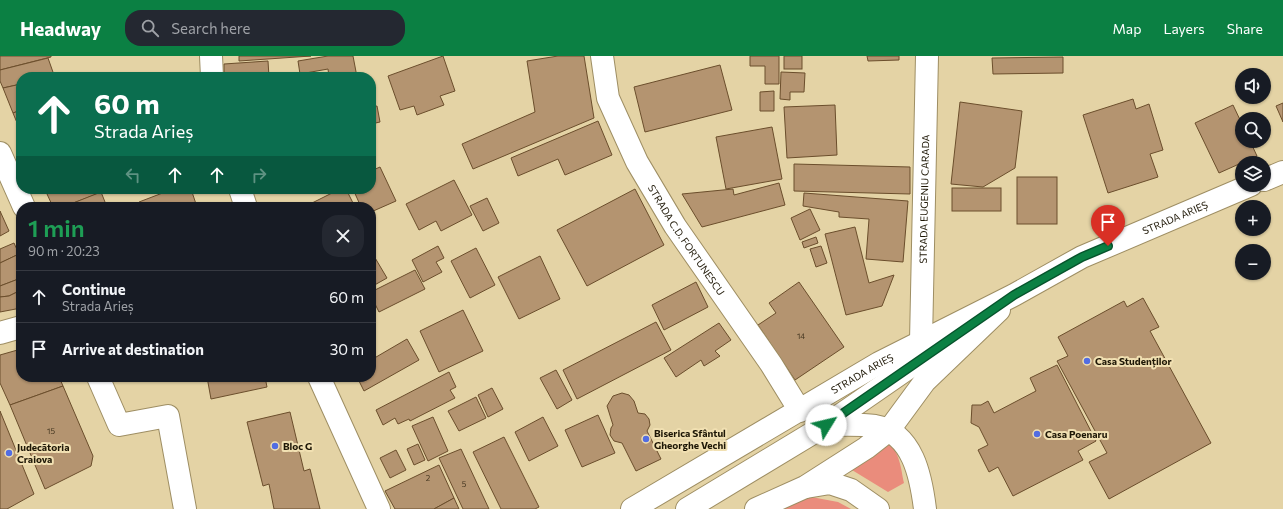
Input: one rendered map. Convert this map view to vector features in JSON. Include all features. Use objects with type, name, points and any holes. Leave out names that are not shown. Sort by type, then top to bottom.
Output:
[{"type":"main road","points":[[211,56],[212,72]]},
{"type":"main road","name":"STRADA C.D. FORTUNESCU","points":[[602,56],[608,98],[637,162],[675,226],[771,364],[800,411]]},
{"type":"main road","name":"STRADA EUGENIU CARADA","points":[[921,342],[927,56]]},
{"type":"main road","points":[[0,153],[16,189]]},
{"type":"main road","points":[[1271,177],[1283,172]]},
{"type":"main road","name":"STRADA ARIEȘ","points":[[632,509],[879,363],[1014,295],[1082,257],[1235,192]]},
{"type":"main road","points":[[687,509],[826,425],[1014,295]]},
{"type":"main road","name":"STRADA ARIEȘ","points":[[756,509],[805,487],[866,448],[889,430],[925,381],[1014,295]]},
{"type":"main road","points":[[0,333],[16,328]]},
{"type":"main road","points":[[100,382],[119,425],[168,416],[185,509]]},
{"type":"main road","points":[[321,382],[379,509]]},
{"type":"main road","points":[[826,425],[861,425],[889,430],[910,450],[922,481],[924,509]]},
{"type":"main road","points":[[805,487],[830,483],[851,490],[878,509]]},
{"type":"shaded area","points":[[888,443],[898,456],[904,483],[888,492],[852,470]]},
{"type":"shaded area","points":[[806,496],[838,502],[851,509],[781,509]]},
{"type":"building","points":[[0,56],[51,56],[51,57],[0,70]]},
{"type":"building","points":[[239,56],[311,56],[239,61]]},
{"type":"building","points":[[328,56],[353,56],[356,72],[328,72],[328,69],[311,72],[300,72],[298,61]]},
{"type":"building","points":[[443,56],[455,91],[440,96],[444,105],[417,115],[414,106],[400,110],[388,76]]},
{"type":"building","points":[[558,56],[584,56],[594,118],[473,169],[462,144],[535,112],[527,61]]},
{"type":"building","points":[[750,56],[779,56],[779,84],[765,84],[765,66],[750,66]]},
{"type":"building","points":[[784,56],[802,56],[802,69],[784,69]]},
{"type":"building","points":[[867,56],[899,56],[899,60],[868,61]]},
{"type":"building","points":[[1063,57],[1063,73],[993,74],[992,58]]},
{"type":"building","points":[[48,58],[53,72],[16,72],[16,85],[3,88],[0,81],[0,70]]},
{"type":"building","points":[[268,61],[269,72],[224,72],[224,64]]},
{"type":"building","points":[[720,65],[732,110],[645,132],[634,87]]},
{"type":"building","points":[[781,72],[805,73],[804,92],[790,92],[790,100],[780,99]]},
{"type":"building","points":[[16,85],[16,112],[13,113],[3,88]]},
{"type":"building","points":[[774,91],[774,111],[760,111],[760,92]]},
{"type":"building","points":[[1133,99],[1136,109],[1149,104],[1163,150],[1150,154],[1158,177],[1108,193],[1083,115]]},
{"type":"building","points":[[960,102],[1022,111],[1015,168],[983,187],[951,184]]},
{"type":"building","points":[[1283,103],[1283,122],[1276,106]]},
{"type":"building","points":[[835,105],[837,155],[787,158],[784,107]]},
{"type":"building","points":[[1233,105],[1236,112],[1235,112],[1235,148],[1253,148],[1257,156],[1235,156],[1235,166],[1219,173],[1195,123]]},
{"type":"building","points":[[376,106],[380,122],[376,123]]},
{"type":"building","points":[[16,112],[16,120],[13,113]]},
{"type":"building","points":[[598,121],[612,155],[565,175],[558,159],[518,176],[511,158]]},
{"type":"building","points":[[772,127],[782,179],[726,189],[716,137]]},
{"type":"building","points":[[794,164],[910,167],[910,194],[794,191]]},
{"type":"building","points":[[380,167],[396,201],[376,210],[376,202],[359,202],[355,194],[376,194],[376,169]]},
{"type":"building","points":[[1017,177],[1057,177],[1057,224],[1017,224]]},
{"type":"building","points":[[454,180],[472,215],[441,231],[436,221],[419,230],[406,204]]},
{"type":"building","points":[[779,183],[785,205],[702,227],[682,194],[733,189],[734,195]]},
{"type":"building","points":[[952,188],[1001,188],[1001,211],[952,211]]},
{"type":"building","points":[[635,189],[664,245],[587,286],[557,230]]},
{"type":"building","points":[[804,193],[908,201],[903,262],[866,259],[869,219],[839,217],[839,212],[803,206]]},
{"type":"building","points":[[47,194],[97,194],[76,202],[51,202]]},
{"type":"building","points":[[96,194],[102,194],[105,202],[76,202]]},
{"type":"building","points":[[160,194],[193,194],[195,202],[139,202]]},
{"type":"building","points":[[330,194],[348,194],[352,202],[314,202]]},
{"type":"building","points":[[487,198],[499,223],[483,231],[470,206]]},
{"type":"building","points":[[810,209],[820,230],[800,240],[791,218]]},
{"type":"building","points":[[0,211],[9,231],[0,236]]},
{"type":"building","points":[[855,227],[869,283],[894,275],[882,306],[846,315],[825,234]]},
{"type":"building","points":[[816,237],[818,243],[804,248],[802,242]]},
{"type":"building","points":[[14,243],[16,247],[16,255],[0,263],[0,249]]},
{"type":"building","points":[[438,246],[444,258],[436,262],[442,272],[423,282],[412,260]]},
{"type":"building","points":[[821,246],[827,263],[816,267],[810,249]]},
{"type":"building","points":[[476,248],[495,285],[470,298],[451,261]]},
{"type":"building","points":[[16,255],[16,280],[0,286],[0,263]]},
{"type":"building","points":[[540,256],[560,299],[519,319],[498,277]]},
{"type":"building","points":[[376,259],[387,278],[376,284]]},
{"type":"building","points":[[415,270],[425,289],[379,312],[376,306],[376,290]]},
{"type":"building","points":[[16,280],[16,292],[9,296],[0,297],[0,286]]},
{"type":"building","points":[[696,282],[708,307],[664,330],[652,305]]},
{"type":"building","points":[[799,282],[844,347],[795,380],[758,325],[776,313],[769,303]]},
{"type":"building","points":[[16,292],[16,309],[0,312],[0,297],[9,296]]},
{"type":"building","points":[[1143,298],[1159,327],[1150,331],[1211,443],[1109,499],[1089,462],[1107,453],[1057,361],[1068,356],[1058,337],[1124,301],[1127,307]]},
{"type":"building","points":[[463,310],[483,351],[439,372],[420,331]]},
{"type":"building","points":[[656,322],[671,350],[577,399],[563,370]]},
{"type":"building","points":[[719,323],[731,340],[715,351],[720,356],[704,366],[701,360],[676,377],[664,358]]},
{"type":"building","points":[[407,339],[419,360],[364,391],[360,382],[376,382],[376,357]]},
{"type":"building","points":[[16,350],[16,382],[61,382],[63,386],[10,405],[0,383],[0,355]]},
{"type":"building","name":"Casa Poenaru","points":[[1057,365],[1096,441],[1078,451],[1083,460],[1013,496],[998,467],[989,472],[978,450],[988,445],[979,427],[971,423],[972,405],[981,405],[988,401],[994,413],[1036,391],[1030,378]]},
{"type":"building","points":[[556,370],[572,400],[557,409],[540,378]]},
{"type":"building","points":[[449,372],[456,387],[450,390],[455,398],[410,421],[409,419],[398,424],[395,418],[383,425],[376,410]]},
{"type":"building","points":[[208,382],[266,382],[267,387],[211,399]]},
{"type":"building","points":[[63,386],[93,456],[91,466],[45,489],[10,405]]},
{"type":"building","points":[[492,388],[503,409],[488,417],[478,395]]},
{"type":"building","points":[[622,393],[629,395],[634,401],[638,413],[645,414],[649,419],[650,425],[647,431],[661,459],[636,471],[622,443],[614,441],[610,435],[613,425],[607,406],[613,396]]},
{"type":"building","points":[[476,397],[486,418],[459,431],[448,411]]},
{"type":"building","name":"Judecătoria Craiova","points":[[0,411],[34,494],[7,509],[0,509]]},
{"type":"building","name":"Bloc G","points":[[290,412],[304,471],[310,469],[320,509],[274,509],[269,484],[263,486],[247,422]]},
{"type":"building","points":[[598,415],[615,453],[582,467],[565,430]]},
{"type":"building","points":[[433,417],[448,451],[428,461],[412,426]]},
{"type":"building","points":[[543,417],[558,446],[529,461],[515,432]]},
{"type":"building","points":[[504,437],[539,507],[535,509],[501,509],[473,452]]},
{"type":"building","points":[[418,444],[425,460],[414,465],[407,449]]},
{"type":"building","points":[[461,449],[489,509],[463,509],[439,458]]},
{"type":"building","points":[[396,450],[406,470],[390,478],[380,458]]},
{"type":"building","points":[[439,465],[454,498],[434,509],[395,509],[385,491]]},
{"type":"building","points":[[454,498],[459,509],[434,509]]},
{"type":"place","name":"Casa Studenților","points":[[1087,361]]},
{"type":"place","name":"Casa Poenaru","points":[[1037,434]]},
{"type":"place","name":"Biserica Sfântul Gheorghe Vechi","points":[[646,439]]},
{"type":"place","name":"Bloc G","points":[[275,446]]},
{"type":"place","name":"Judecătoria Craiova","points":[[9,453]]},
{"type":"route","points":[[826,425],[1014,295],[1082,257],[1108,246]]}]
